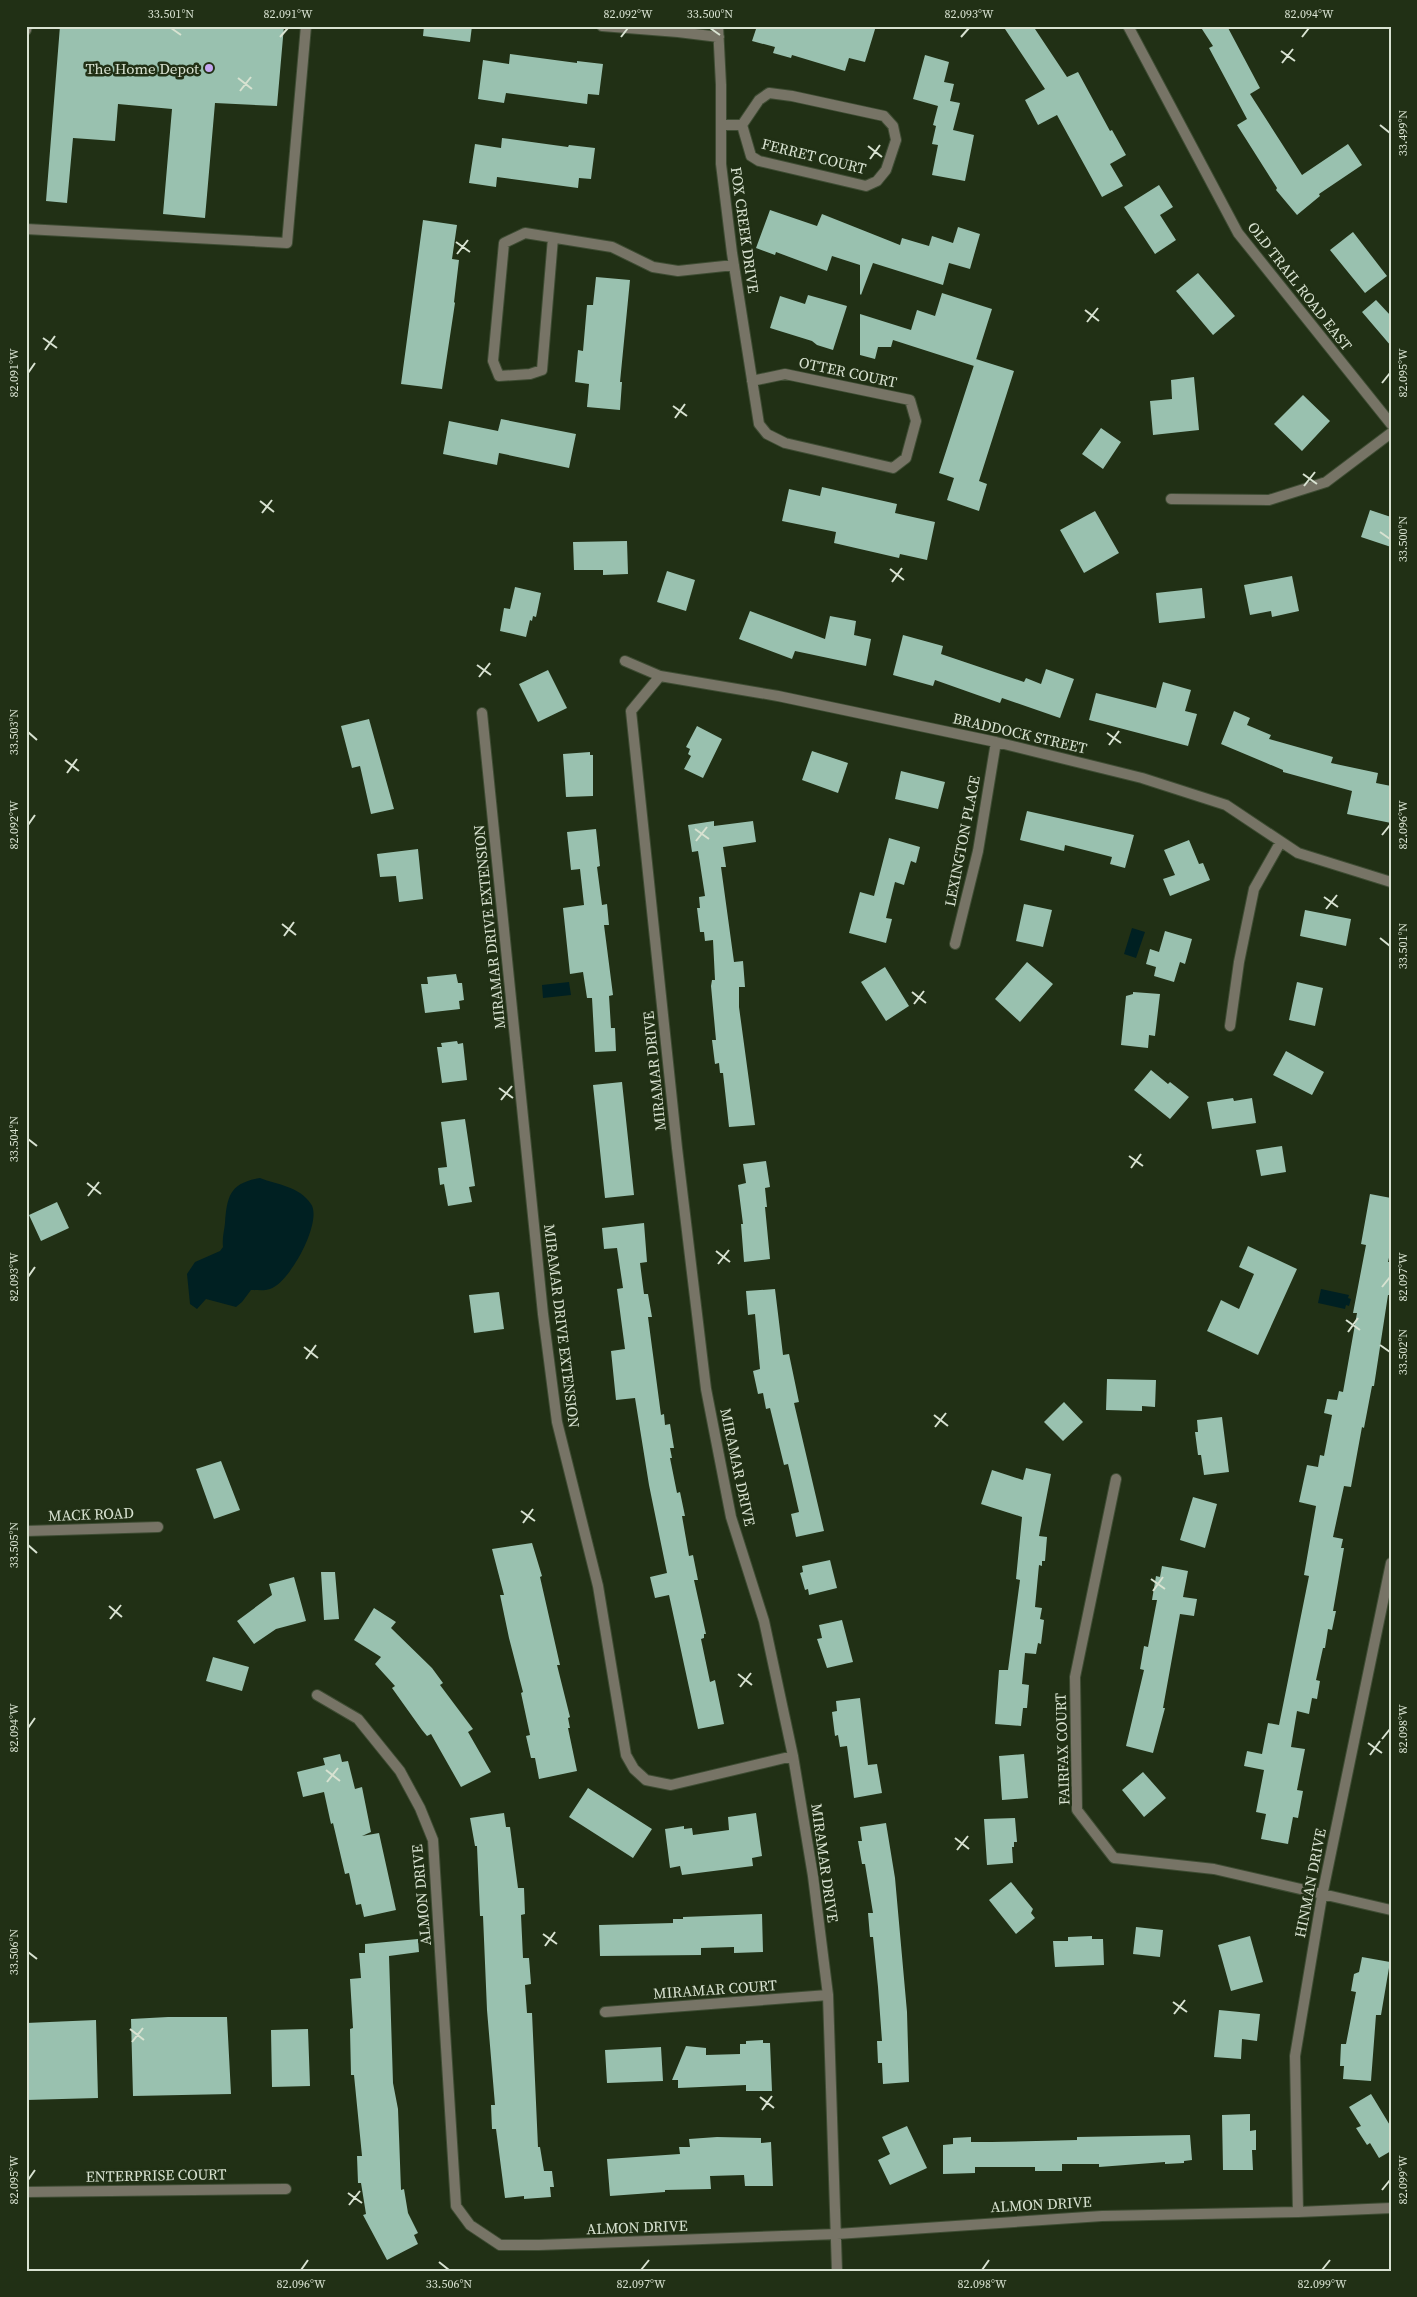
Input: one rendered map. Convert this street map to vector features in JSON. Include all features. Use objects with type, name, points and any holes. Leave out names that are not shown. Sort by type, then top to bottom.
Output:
[{"type":"street","points":[[26,30],[27,26]]},
{"type":"street","points":[[26,229],[287,242],[306,26]]},
{"type":"street","points":[[602,26],[678,32],[719,38]]},
{"type":"street","name":"FOX CREEK DRIVE","points":[[718,26],[721,164],[734,265],[759,424],[766,434]]},
{"type":"street","name":"OLD TRAIL ROAD EAST","points":[[1128,26],[1238,233],[1391,424]]},
{"type":"street","name":"FERRET COURT","points":[[769,93],[792,96],[884,116],[893,126],[896,140],[886,170],[877,181],[866,186],[759,161],[751,156],[742,125],[758,100],[769,93]]},
{"type":"street","points":[[721,125],[742,125]]},
{"type":"street","points":[[553,238],[542,370],[530,374],[499,376],[493,360],[504,243],[525,234],[553,238],[612,247],[653,267],[678,272],[734,265]]},
{"type":"street","name":"OTTER COURT","points":[[752,381],[784,374],[910,400],[916,421],[906,458],[893,468],[785,443],[766,434]]},
{"type":"street","points":[[1171,499],[1269,500],[1326,482],[1391,433]]},
{"type":"street","name":"BRADDOCK STREET","points":[[625,661],[660,676],[778,696],[996,742],[1142,778],[1226,805],[1280,843],[1298,853],[1391,882]]},
{"type":"street","name":"MIRAMAR DRIVE","points":[[660,676],[631,711],[677,1148],[705,1379],[731,1517],[764,1621],[793,1756],[813,1876],[828,1995],[837,2271]]},
{"type":"street","name":"MIRAMAR DRIVE EXTENSION","points":[[482,713],[542,1314],[556,1412],[598,1586],[626,1755],[634,1769],[646,1780],[671,1785],[793,1756]]},
{"type":"street","name":"LEXINGTON PLACE","points":[[955,944],[978,851],[996,742]]},
{"type":"street","points":[[1230,1026],[1239,962],[1254,889],[1280,843]]},
{"type":"street","name":"FAIRFAX COURT","points":[[1116,1479],[1075,1677],[1077,1810],[1114,1858],[1214,1869],[1322,1896],[1391,1910]]},
{"type":"street","name":"MACK ROAD","points":[[26,1532],[158,1527]]},
{"type":"street","name":"HINMAN DRIVE","points":[[1298,2212],[1295,2056],[1322,1896],[1391,1563]]},
{"type":"street","name":"ALMON DRIVE","points":[[317,1695],[358,1720],[400,1771],[420,1808],[432,1840],[456,2206],[470,2226],[500,2245],[836,2234],[1102,2216],[1391,2208]]},
{"type":"street","name":"MIRAMAR COURT","points":[[605,2012],[828,1995]]},
{"type":"street","name":"ENTERPRISE COURT","points":[[26,2192],[286,2189]]},
{"type":"water","points":[[1132,928],[1145,932],[1136,958],[1124,954]]},
{"type":"water","points":[[569,982],[571,995],[543,998],[542,985]]},
{"type":"water","points":[[260,1178],[300,1193],[311,1204],[314,1212],[309,1237],[295,1264],[287,1276],[278,1284],[270,1289],[251,1290],[236,1307],[206,1299],[197,1309],[190,1304],[187,1274],[195,1262],[220,1251],[223,1247],[227,1205],[232,1192],[242,1183]]},
{"type":"water","points":[[1321,1289],[1349,1295],[1348,1298],[1351,1299],[1349,1306],[1346,1305],[1345,1309],[1318,1303]]},
{"type":"building","points":[[60,26],[284,26],[277,106],[215,103],[205,218],[163,214],[172,109],[118,104],[115,141],[73,138],[67,203],[46,201]]},
{"type":"building","points":[[424,26],[472,26],[470,42],[423,36]]},
{"type":"building","points":[[757,26],[876,26],[865,62],[849,58],[845,71],[792,55],[791,58],[773,53],[775,47],[752,41]]},
{"type":"building","points":[[1003,26],[1033,26],[1067,77],[1078,72],[1110,131],[1112,130],[1126,155],[1110,164],[1123,186],[1102,197],[1057,115],[1038,125],[1025,100],[1045,89]]},
{"type":"building","points":[[1200,26],[1227,26],[1260,88],[1250,94],[1302,175],[1348,144],[1362,165],[1319,194],[1320,196],[1297,215],[1276,190],[1277,188],[1237,125],[1247,119],[1209,48],[1213,46]]},
{"type":"building","points":[[510,54],[577,63],[577,61],[603,64],[599,95],[588,94],[587,104],[506,93],[504,103],[478,99],[483,60],[509,64]]},
{"type":"building","points":[[925,55],[949,62],[944,82],[954,84],[950,101],[960,103],[953,130],[974,135],[965,181],[932,175],[938,145],[932,144],[936,126],[933,125],[938,106],[913,99]]},
{"type":"building","points":[[502,138],[568,147],[569,145],[595,148],[591,179],[579,178],[578,188],[497,177],[496,187],[469,183],[475,144],[501,148]]},
{"type":"building","points":[[1159,185],[1173,207],[1160,215],[1176,240],[1155,254],[1124,207]]},
{"type":"building","points":[[770,210],[817,226],[822,214],[900,245],[902,238],[929,246],[932,236],[953,243],[958,227],[980,234],[970,269],[949,263],[943,285],[873,263],[861,295],[860,265],[832,256],[827,271],[776,252],[775,255],[756,248]]},
{"type":"building","points":[[423,220],[457,225],[452,259],[459,260],[455,303],[442,389],[401,384]]},
{"type":"building","points":[[1353,232],[1387,276],[1365,293],[1330,250]]},
{"type":"building","points":[[1198,273],[1235,316],[1213,335],[1176,291]]},
{"type":"building","points":[[596,277],[630,280],[620,382],[622,382],[620,410],[587,407],[589,384],[575,382],[578,350],[583,351],[587,305],[593,305]]},
{"type":"building","points":[[942,293],[992,309],[974,366],[893,340],[891,347],[878,347],[875,359],[860,355],[860,314],[911,330],[917,310],[935,316]]},
{"type":"building","points":[[808,295],[847,306],[833,350],[817,345],[812,341],[770,328],[780,296],[805,304]]},
{"type":"building","points":[[1376,300],[1391,316],[1391,346],[1362,312]]},
{"type":"building","points":[[976,359],[1014,371],[979,481],[987,484],[979,511],[947,500],[954,478],[939,473]]},
{"type":"building","points":[[1194,377],[1199,430],[1153,435],[1150,401],[1172,399],[1171,380]]},
{"type":"building","points":[[1303,395],[1330,421],[1302,451],[1274,424]]},
{"type":"building","points":[[501,419],[576,434],[569,468],[499,453],[497,465],[443,454],[449,421],[498,431]]},
{"type":"building","points":[[1101,428],[1121,442],[1103,469],[1082,454]]},
{"type":"building","points":[[822,487],[897,504],[895,513],[935,522],[927,560],[900,554],[899,558],[834,543],[836,532],[782,521],[789,489],[820,496]]},
{"type":"building","points":[[1370,510],[1391,517],[1391,547],[1361,537]]},
{"type":"building","points":[[1095,511],[1119,553],[1084,573],[1060,530]]},
{"type":"building","points":[[627,541],[628,574],[603,575],[603,570],[574,570],[573,542]]},
{"type":"building","points":[[667,571],[695,580],[686,611],[657,602]]},
{"type":"building","points":[[1292,576],[1299,611],[1272,617],[1271,611],[1250,615],[1244,585]]},
{"type":"building","points":[[515,587],[541,593],[536,617],[533,616],[532,621],[530,620],[526,637],[500,631],[504,608],[510,609]]},
{"type":"building","points":[[1202,588],[1205,618],[1159,623],[1156,593]]},
{"type":"building","points":[[750,611],[825,639],[830,616],[856,621],[854,635],[871,639],[866,666],[795,651],[792,659],[739,639]]},
{"type":"building","points":[[903,635],[943,646],[941,654],[1024,682],[1026,678],[1041,684],[1046,669],[1074,679],[1060,718],[1002,698],[1000,703],[935,680],[933,686],[893,675]]},
{"type":"building","points":[[548,670],[567,708],[538,722],[519,684]]},
{"type":"building","points":[[1163,682],[1191,690],[1185,711],[1197,714],[1188,746],[1089,720],[1096,693],[1156,708]]},
{"type":"building","points":[[1234,711],[1250,718],[1247,725],[1271,735],[1269,739],[1333,757],[1331,763],[1378,773],[1376,783],[1391,786],[1391,823],[1347,814],[1352,791],[1283,772],[1283,770],[1221,744]]},
{"type":"building","points":[[369,719],[394,809],[371,814],[360,766],[352,768],[341,726]]},
{"type":"building","points":[[697,726],[722,739],[703,778],[684,769],[691,756],[688,754],[690,749],[686,747]]},
{"type":"building","points":[[812,751],[848,763],[838,793],[802,780]]},
{"type":"building","points":[[590,752],[590,755],[593,755],[593,796],[566,797],[563,754]]},
{"type":"building","points":[[901,771],[945,782],[938,809],[895,799]]},
{"type":"building","points":[[1027,811],[1134,835],[1125,868],[1110,864],[1112,857],[1065,845],[1064,851],[1020,840]]},
{"type":"building","points":[[714,821],[714,826],[753,821],[756,842],[723,847],[726,867],[721,867],[734,962],[743,961],[745,987],[739,987],[739,1007],[755,1125],[729,1127],[723,1073],[720,1073],[719,1063],[715,1064],[712,1040],[716,1040],[711,986],[712,980],[715,980],[713,940],[705,941],[704,932],[700,932],[697,908],[700,908],[699,897],[705,896],[698,851],[692,852],[688,825]]},
{"type":"building","points":[[596,829],[600,866],[597,867],[602,905],[607,904],[609,925],[604,925],[613,995],[609,996],[611,1028],[615,1028],[616,1051],[595,1052],[592,998],[587,998],[583,972],[570,974],[563,908],[584,905],[580,869],[571,870],[567,832]]},
{"type":"building","points":[[889,838],[920,847],[916,863],[911,861],[904,885],[895,882],[886,918],[892,919],[886,943],[849,933],[860,892],[874,896]]},
{"type":"building","points":[[1189,840],[1199,864],[1203,863],[1210,880],[1170,896],[1163,879],[1175,875],[1164,850]]},
{"type":"building","points":[[418,849],[423,899],[399,902],[396,876],[380,877],[377,854]]},
{"type":"building","points":[[1024,904],[1052,910],[1043,947],[1016,941]]},
{"type":"building","points":[[1305,910],[1351,919],[1346,946],[1300,936]]},
{"type":"building","points":[[1165,931],[1192,939],[1185,964],[1180,962],[1174,982],[1154,976],[1156,967],[1146,964],[1150,949],[1159,952]]},
{"type":"building","points":[[1027,962],[1053,984],[1020,1022],[995,999]]},
{"type":"building","points":[[885,967],[909,1006],[886,1021],[861,982]]},
{"type":"building","points":[[456,974],[458,983],[462,983],[464,1000],[459,1001],[460,1009],[425,1013],[421,984],[428,984],[427,977]]},
{"type":"building","points":[[1297,982],[1323,988],[1315,1026],[1289,1020]]},
{"type":"building","points":[[1133,992],[1160,994],[1155,1036],[1149,1035],[1148,1048],[1121,1045],[1126,996],[1133,994]]},
{"type":"building","points":[[457,1041],[458,1044],[463,1043],[467,1080],[442,1083],[437,1047],[442,1047],[441,1043]]},
{"type":"building","points":[[1286,1051],[1324,1072],[1312,1095],[1273,1075]]},
{"type":"building","points":[[1151,1070],[1168,1084],[1170,1082],[1189,1097],[1170,1119],[1134,1090]]},
{"type":"building","points":[[622,1082],[634,1195],[605,1198],[593,1085]]},
{"type":"building","points":[[1233,1098],[1234,1101],[1252,1098],[1256,1123],[1212,1129],[1207,1102]]},
{"type":"building","points":[[465,1119],[475,1186],[469,1187],[472,1202],[448,1206],[444,1184],[440,1185],[438,1168],[447,1167],[441,1122]]},
{"type":"building","points":[[1282,1146],[1286,1172],[1261,1176],[1256,1150]]},
{"type":"building","points":[[766,1161],[770,1187],[765,1188],[767,1207],[765,1207],[770,1259],[744,1262],[741,1224],[743,1224],[738,1185],[746,1183],[743,1164]]},
{"type":"building","points":[[1370,1194],[1391,1198],[1391,1249],[1388,1262],[1391,1262],[1391,1295],[1388,1295],[1374,1386],[1372,1386],[1364,1428],[1362,1427],[1351,1487],[1344,1486],[1333,1537],[1343,1539],[1341,1548],[1344,1548],[1333,1611],[1336,1611],[1332,1630],[1328,1629],[1316,1680],[1320,1681],[1317,1699],[1312,1698],[1309,1714],[1297,1711],[1291,1747],[1305,1749],[1297,1790],[1303,1791],[1298,1818],[1293,1817],[1288,1844],[1261,1839],[1266,1814],[1256,1812],[1264,1770],[1244,1766],[1247,1751],[1262,1754],[1268,1723],[1279,1725],[1309,1576],[1304,1575],[1316,1506],[1299,1502],[1307,1465],[1318,1467],[1320,1455],[1324,1456],[1332,1415],[1324,1413],[1327,1399],[1337,1400],[1339,1391],[1343,1392],[1357,1313],[1353,1313],[1366,1245],[1361,1244]]},
{"type":"building","points":[[57,1202],[69,1228],[41,1241],[29,1215]]},
{"type":"building","points":[[644,1223],[647,1262],[640,1263],[644,1294],[648,1294],[652,1317],[648,1317],[661,1415],[664,1414],[665,1425],[670,1424],[674,1448],[670,1448],[672,1458],[670,1458],[677,1493],[680,1492],[685,1516],[682,1516],[689,1556],[693,1555],[698,1580],[694,1580],[706,1634],[701,1639],[710,1682],[715,1680],[724,1724],[698,1729],[669,1595],[655,1598],[650,1577],[667,1573],[649,1485],[635,1398],[616,1400],[611,1351],[625,1349],[617,1289],[623,1288],[617,1248],[604,1249],[602,1228]]},
{"type":"building","points":[[1248,1246],[1297,1269],[1258,1355],[1207,1331],[1221,1300],[1239,1309],[1254,1274],[1239,1267]]},
{"type":"building","points":[[775,1289],[783,1355],[789,1354],[799,1402],[794,1403],[824,1531],[796,1537],[791,1514],[799,1512],[788,1464],[784,1465],[770,1408],[766,1409],[763,1393],[758,1394],[753,1371],[760,1369],[755,1314],[748,1315],[746,1291]]},
{"type":"building","points":[[499,1292],[504,1329],[474,1333],[469,1295]]},
{"type":"building","points":[[1107,1379],[1156,1380],[1155,1407],[1142,1406],[1142,1411],[1106,1410]]},
{"type":"building","points":[[1064,1402],[1083,1422],[1063,1441],[1044,1422]]},
{"type":"building","points":[[1222,1417],[1229,1472],[1204,1475],[1201,1455],[1198,1455],[1195,1432],[1198,1432],[1197,1420]]},
{"type":"building","points":[[221,1461],[240,1510],[214,1519],[196,1469]]},
{"type":"building","points":[[1026,1468],[1051,1474],[1039,1536],[1047,1537],[1045,1561],[1042,1561],[1042,1566],[1039,1565],[1035,1607],[1042,1608],[1040,1619],[1044,1620],[1041,1644],[1038,1643],[1036,1654],[1025,1653],[1022,1684],[1029,1685],[1027,1708],[1023,1708],[1021,1726],[995,1724],[999,1670],[1008,1670],[1020,1580],[1016,1579],[1022,1517],[981,1504],[992,1470],[1023,1480]]},
{"type":"building","points":[[1193,1497],[1217,1504],[1205,1548],[1180,1540]]},
{"type":"building","points":[[532,1543],[542,1576],[540,1577],[560,1665],[557,1665],[570,1717],[568,1718],[570,1728],[568,1728],[577,1771],[539,1779],[535,1758],[531,1758],[526,1736],[530,1735],[521,1693],[523,1692],[509,1638],[500,1595],[504,1595],[492,1549]]},
{"type":"building","points":[[830,1560],[837,1588],[809,1595],[808,1589],[805,1590],[800,1573],[803,1572],[802,1566]]},
{"type":"building","points":[[1162,1566],[1188,1571],[1183,1597],[1197,1599],[1194,1616],[1180,1614],[1163,1708],[1165,1708],[1153,1753],[1126,1746],[1144,1670],[1140,1669],[1144,1646],[1148,1647],[1157,1600],[1152,1600],[1156,1576],[1160,1577]]},
{"type":"building","points":[[321,1572],[335,1572],[339,1619],[324,1620]]},
{"type":"building","points":[[294,1577],[306,1621],[276,1629],[254,1644],[237,1621],[272,1595],[269,1584]]},
{"type":"building","points":[[374,1608],[396,1622],[391,1628],[432,1668],[443,1683],[440,1685],[473,1729],[468,1732],[491,1772],[461,1787],[431,1734],[427,1736],[422,1730],[392,1688],[395,1686],[375,1664],[381,1657],[354,1640]]},
{"type":"building","points":[[842,1620],[853,1662],[827,1668],[817,1639],[822,1638],[819,1625]]},
{"type":"building","points":[[213,1657],[249,1667],[242,1691],[206,1681]]},
{"type":"building","points":[[860,1698],[868,1765],[877,1764],[882,1793],[854,1798],[847,1746],[840,1747],[838,1735],[835,1736],[832,1712],[837,1711],[836,1701]]},
{"type":"building","points":[[340,1754],[342,1762],[348,1761],[355,1789],[362,1787],[371,1832],[362,1836],[379,1833],[396,1910],[364,1917],[361,1904],[356,1905],[349,1873],[345,1874],[324,1792],[303,1797],[297,1772],[325,1765],[323,1758]]},
{"type":"building","points":[[1024,1754],[1028,1798],[1002,1800],[999,1756]]},
{"type":"building","points":[[1143,1772],[1166,1798],[1144,1817],[1122,1790]]},
{"type":"building","points":[[588,1788],[652,1829],[633,1858],[569,1817]]},
{"type":"building","points":[[504,1813],[506,1827],[510,1827],[518,1888],[524,1888],[525,1914],[521,1915],[523,1958],[529,1958],[531,1984],[525,1985],[527,2013],[532,2013],[538,2147],[540,2147],[544,2171],[552,2171],[554,2187],[550,2187],[551,2197],[524,2199],[524,2196],[505,2198],[496,2129],[492,2129],[491,2105],[495,2105],[487,2010],[483,1916],[480,1916],[477,1846],[475,1846],[470,1818]]},
{"type":"building","points":[[756,1813],[762,1856],[752,1858],[753,1866],[682,1875],[680,1866],[670,1868],[665,1829],[684,1826],[684,1829],[692,1828],[693,1835],[729,1830],[728,1817]]},
{"type":"building","points":[[1015,1818],[1017,1842],[1014,1842],[1014,1847],[1012,1847],[1013,1863],[987,1865],[984,1819]]},
{"type":"building","points":[[886,1823],[895,1878],[907,2012],[909,2082],[883,2084],[882,2063],[878,2063],[877,2041],[882,2041],[878,1987],[873,1937],[870,1937],[868,1913],[873,1913],[865,1864],[862,1864],[858,1841],[862,1841],[860,1827]]},
{"type":"building","points":[[1011,1882],[1033,1909],[1031,1913],[1035,1918],[1016,1934],[989,1900]]},
{"type":"building","points":[[762,1914],[763,1952],[734,1953],[734,1947],[701,1948],[701,1955],[600,1956],[599,1925],[673,1923],[673,1919],[683,1919],[683,1917]]},
{"type":"building","points":[[1136,1927],[1163,1930],[1160,1957],[1133,1954]]},
{"type":"building","points":[[1092,1936],[1092,1939],[1103,1939],[1104,1965],[1055,1967],[1053,1941],[1068,1941],[1068,1937]]},
{"type":"building","points":[[1250,1936],[1263,1982],[1231,1991],[1218,1945]]},
{"type":"building","points":[[418,1939],[419,1952],[389,1956],[393,2083],[398,2109],[401,2190],[404,2189],[408,2213],[418,2233],[414,2235],[418,2244],[387,2260],[363,2215],[366,2214],[361,2183],[358,2183],[357,2156],[362,2156],[354,2075],[351,2075],[350,2029],[353,2028],[350,1979],[361,1978],[359,1953],[365,1953],[365,1944]]},
{"type":"building","points":[[1362,1957],[1390,1962],[1381,2015],[1376,2015],[1371,2081],[1343,2079],[1344,2066],[1340,2066],[1341,2044],[1346,2044],[1356,1992],[1351,1991],[1354,1974],[1359,1972]]},
{"type":"building","points":[[1219,2010],[1260,2014],[1257,2041],[1242,2039],[1241,2059],[1214,2057]]},
{"type":"building","points":[[227,2017],[231,2094],[133,2096],[131,2019]]},
{"type":"building","points":[[96,2020],[98,2098],[26,2100],[26,2023]]},
{"type":"building","points":[[308,2029],[310,2086],[272,2087],[271,2030]]},
{"type":"building","points":[[763,2040],[763,2043],[770,2043],[772,2091],[746,2091],[746,2085],[678,2088],[678,2080],[672,2080],[686,2046],[706,2048],[706,2055],[740,2054],[740,2044],[746,2044],[746,2041]]},
{"type":"building","points":[[661,2047],[663,2081],[607,2083],[605,2050]]},
{"type":"building","points":[[1371,2094],[1391,2127],[1391,2151],[1379,2158],[1370,2143],[1367,2145],[1356,2128],[1361,2126],[1349,2107]]},
{"type":"building","points":[[1250,2114],[1250,2131],[1256,2130],[1256,2150],[1252,2150],[1253,2170],[1223,2170],[1222,2115]]},
{"type":"building","points":[[907,2126],[927,2168],[890,2185],[878,2160],[890,2154],[882,2137]]},
{"type":"building","points":[[1190,2135],[1192,2160],[1184,2161],[1184,2163],[1165,2164],[1165,2162],[1099,2167],[1099,2164],[1062,2164],[1062,2171],[1035,2171],[1035,2167],[975,2167],[975,2173],[943,2174],[943,2145],[953,2144],[953,2138],[971,2137],[971,2142],[992,2142],[1077,2140],[1077,2137]]},
{"type":"building","points":[[717,2137],[761,2138],[761,2143],[771,2142],[773,2186],[745,2186],[744,2175],[710,2176],[711,2189],[665,2190],[665,2192],[610,2196],[607,2159],[680,2154],[679,2147],[690,2147],[689,2139]]},
{"type":"place","name":"The Home Depot","points":[[209,68]]}]
